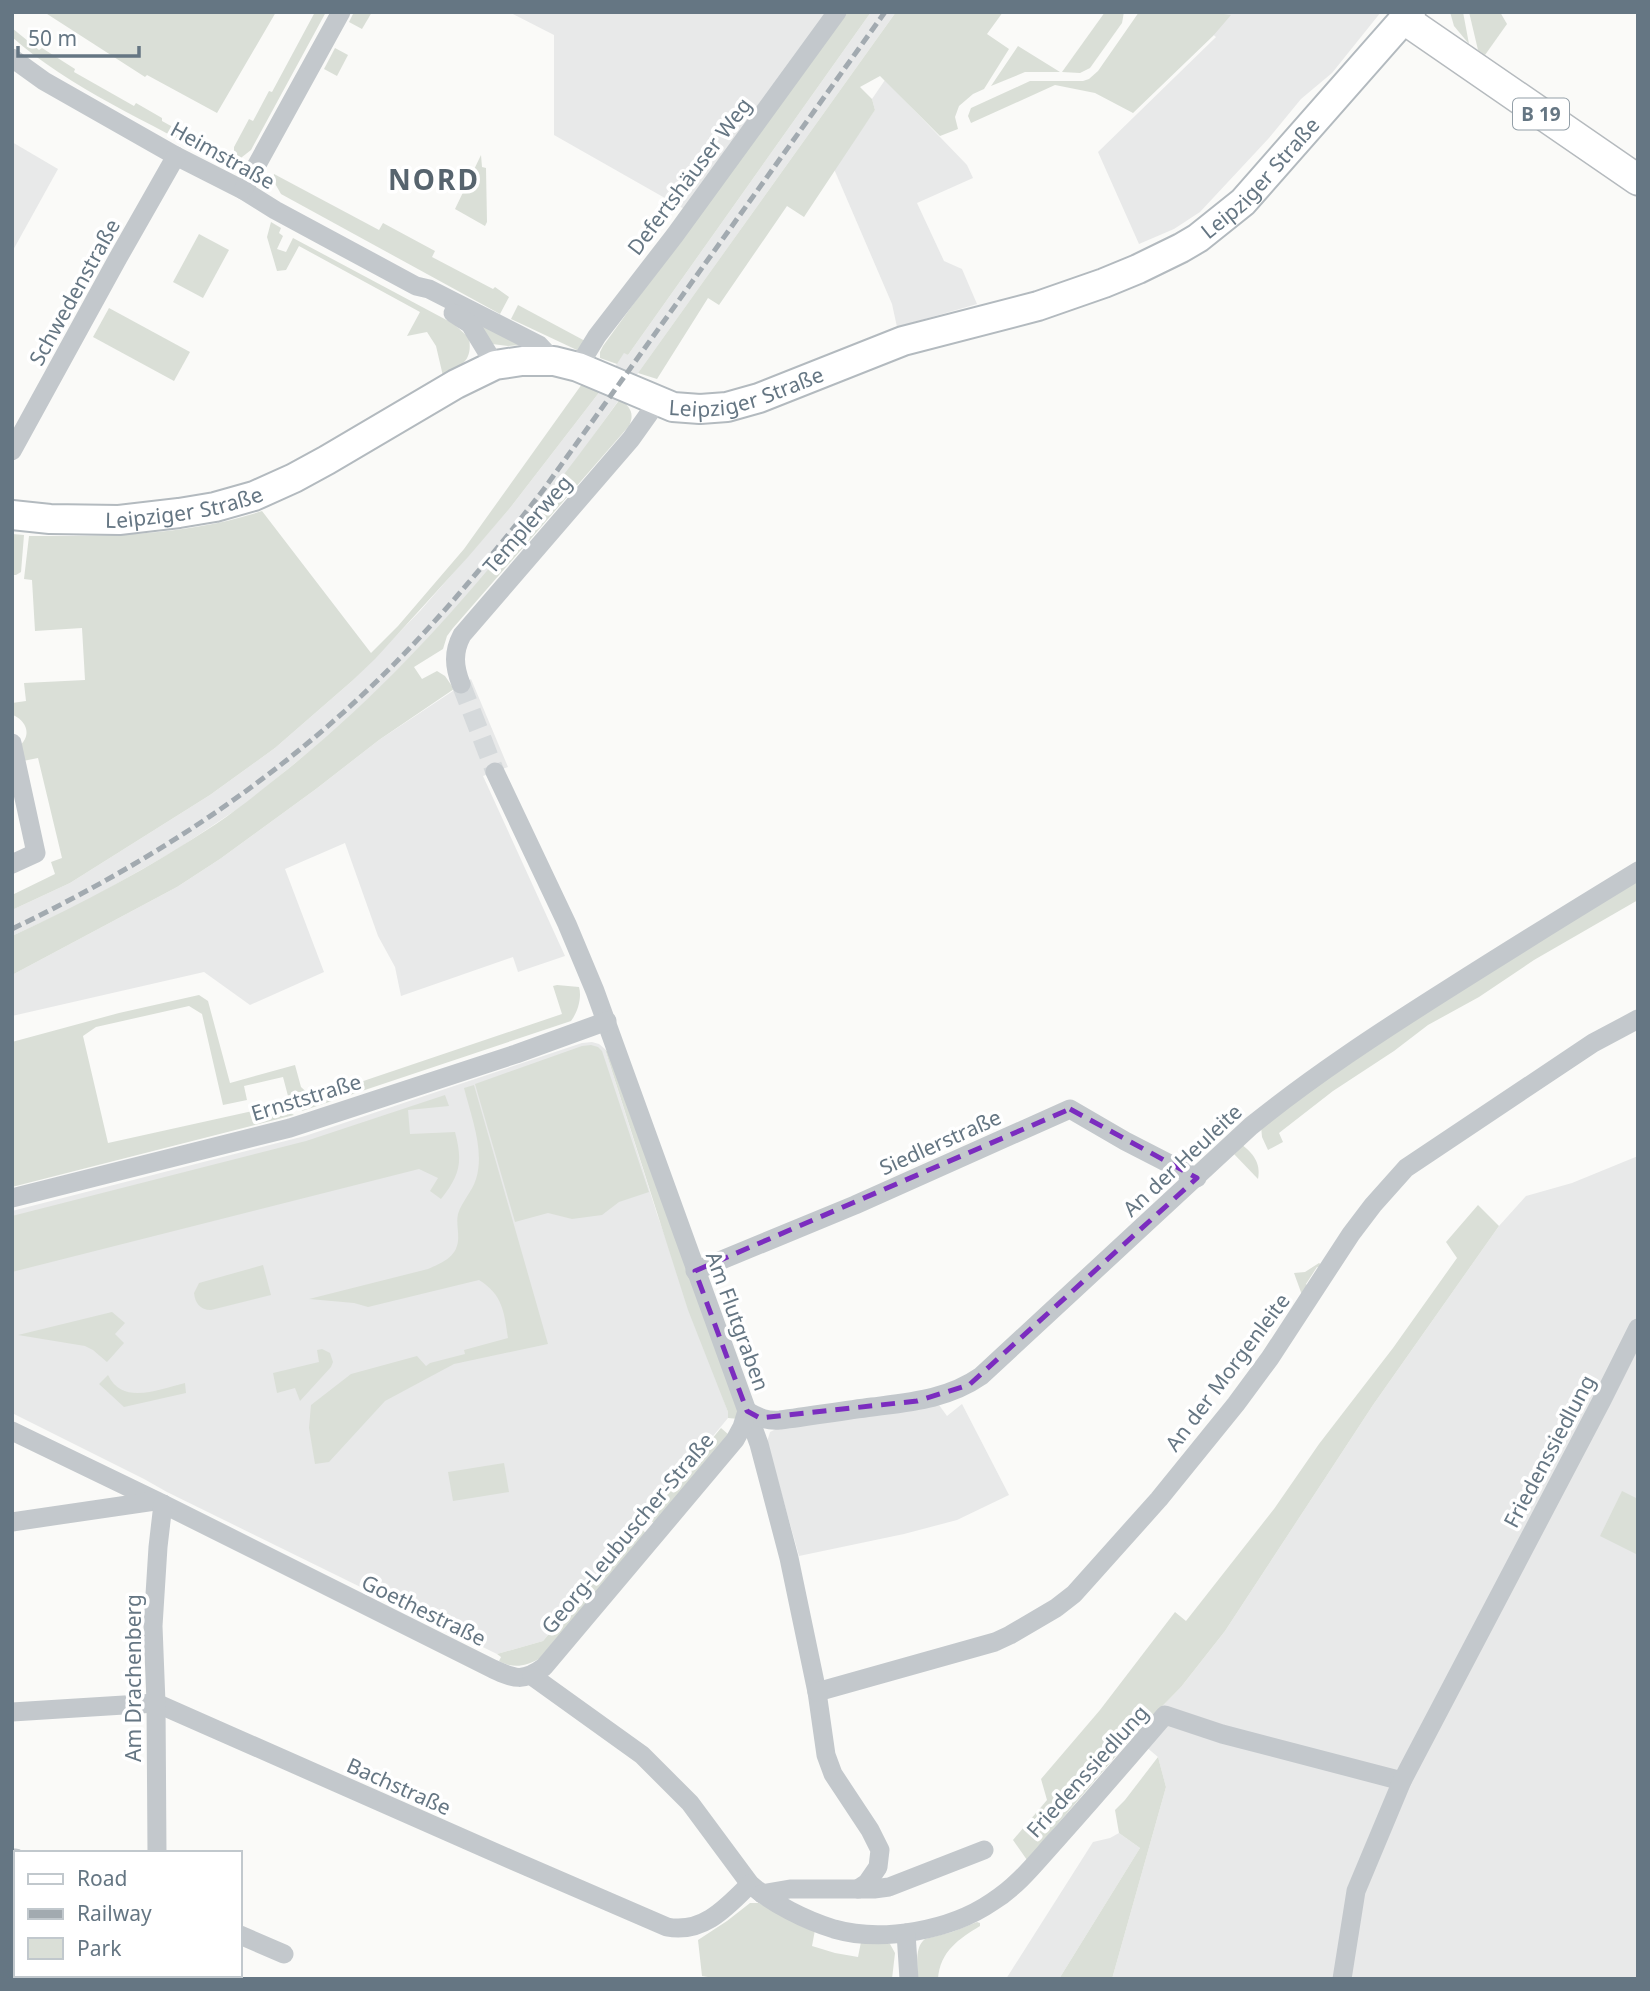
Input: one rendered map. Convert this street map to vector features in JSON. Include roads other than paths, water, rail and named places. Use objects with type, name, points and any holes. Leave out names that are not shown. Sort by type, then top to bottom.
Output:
[{"type":"main road","name":"Leipziger Straße","points":[[12,515],[50,519],[119,520],[179,513],[254,496],[327,460],[438,394],[495,365],[522,361],[566,364],[681,408],[727,407],[903,341],[1038,306],[1104,283],[1164,257],[1198,238],[1243,202],[1404,15]]},
{"type":"main road","name":"B 19","points":[[1404,15],[1638,180]]},
{"type":"street","points":[[243,190],[341,12]]},
{"type":"street","name":"Defertshäuser Weg","points":[[566,364],[597,336],[675,235],[837,12]]},
{"type":"street","name":"Heimstraße","points":[[12,58],[44,81],[177,156],[416,286],[429,289],[538,345],[566,364]]},
{"type":"street","name":"Schwedenstraße","points":[[12,451],[177,156]]},
{"type":"street","name":"Heimstraße","points":[[416,286],[425,297],[470,324],[495,365]]},
{"type":"street","name":"Templerweg","points":[[461,684],[454,661],[457,643],[462,635],[636,433],[658,401]]},
{"type":"street","points":[[12,743],[36,853],[12,864]]},
{"type":"street","name":"Am Flutgraben","points":[[495,772],[567,924],[607,1021],[759,1444],[789,1558],[817,1692],[826,1755],[833,1774],[870,1829],[880,1850],[878,1867],[867,1883],[858,1889]]},
{"type":"street","name":"An der Heuleite","points":[[747,1411],[769,1421],[780,1420],[916,1401],[946,1395],[969,1385],[1251,1126],[1321,1072],[1638,871]]},
{"type":"street","name":"An der Morgenleite","points":[[817,1692],[995,1642],[1056,1608],[1089,1578],[1203,1446],[1270,1358],[1351,1234],[1405,1168],[1593,1043],[1638,1019]]},
{"type":"street","name":"Ernststraße","points":[[12,1198],[290,1128],[516,1054],[607,1021]]},
{"type":"street","name":"Siedlerstraße","points":[[695,1271],[855,1205],[1070,1109],[1197,1178]]},
{"type":"street","name":"Friedenssiedlung","points":[[1342,1979],[1356,1891],[1402,1781],[1638,1328]]},
{"type":"street","name":"Georg-Leubuscher-Straße","points":[[532,1675],[544,1667],[735,1440],[747,1411]]},
{"type":"street","name":"Goethestraße","points":[[12,1431],[492,1669],[522,1678],[532,1675]]},
{"type":"street","points":[[12,1522],[160,1503]]},
{"type":"street","name":"Am Drachenberg","points":[[157,1851],[153,1626],[160,1503]]},
{"type":"street","points":[[532,1675],[642,1755],[690,1803],[756,1889],[816,1922],[835,1929],[861,1933],[906,1933],[909,1979]]},
{"type":"street","name":"Bachstraße","points":[[12,1712],[156,1703],[667,1927],[694,1927],[756,1889]]},
{"type":"street","name":"Friedenssiedlung","points":[[906,1933],[962,1918],[991,1903],[1009,1889],[1093,1800],[1165,1715],[1222,1734],[1402,1781]]},
{"type":"street","points":[[756,1889],[874,1889],[889,1886],[984,1850]]},
{"type":"street","points":[[242,1936],[284,1954]]},
{"type":"tunnel","points":[[461,684],[495,772]]},
{"type":"railway","points":[[12,929],[159,849],[250,788],[337,718],[422,635],[485,563],[544,489],[885,12]]},
{"type":"district","name":"NORD","points":[[434,179]]}]
